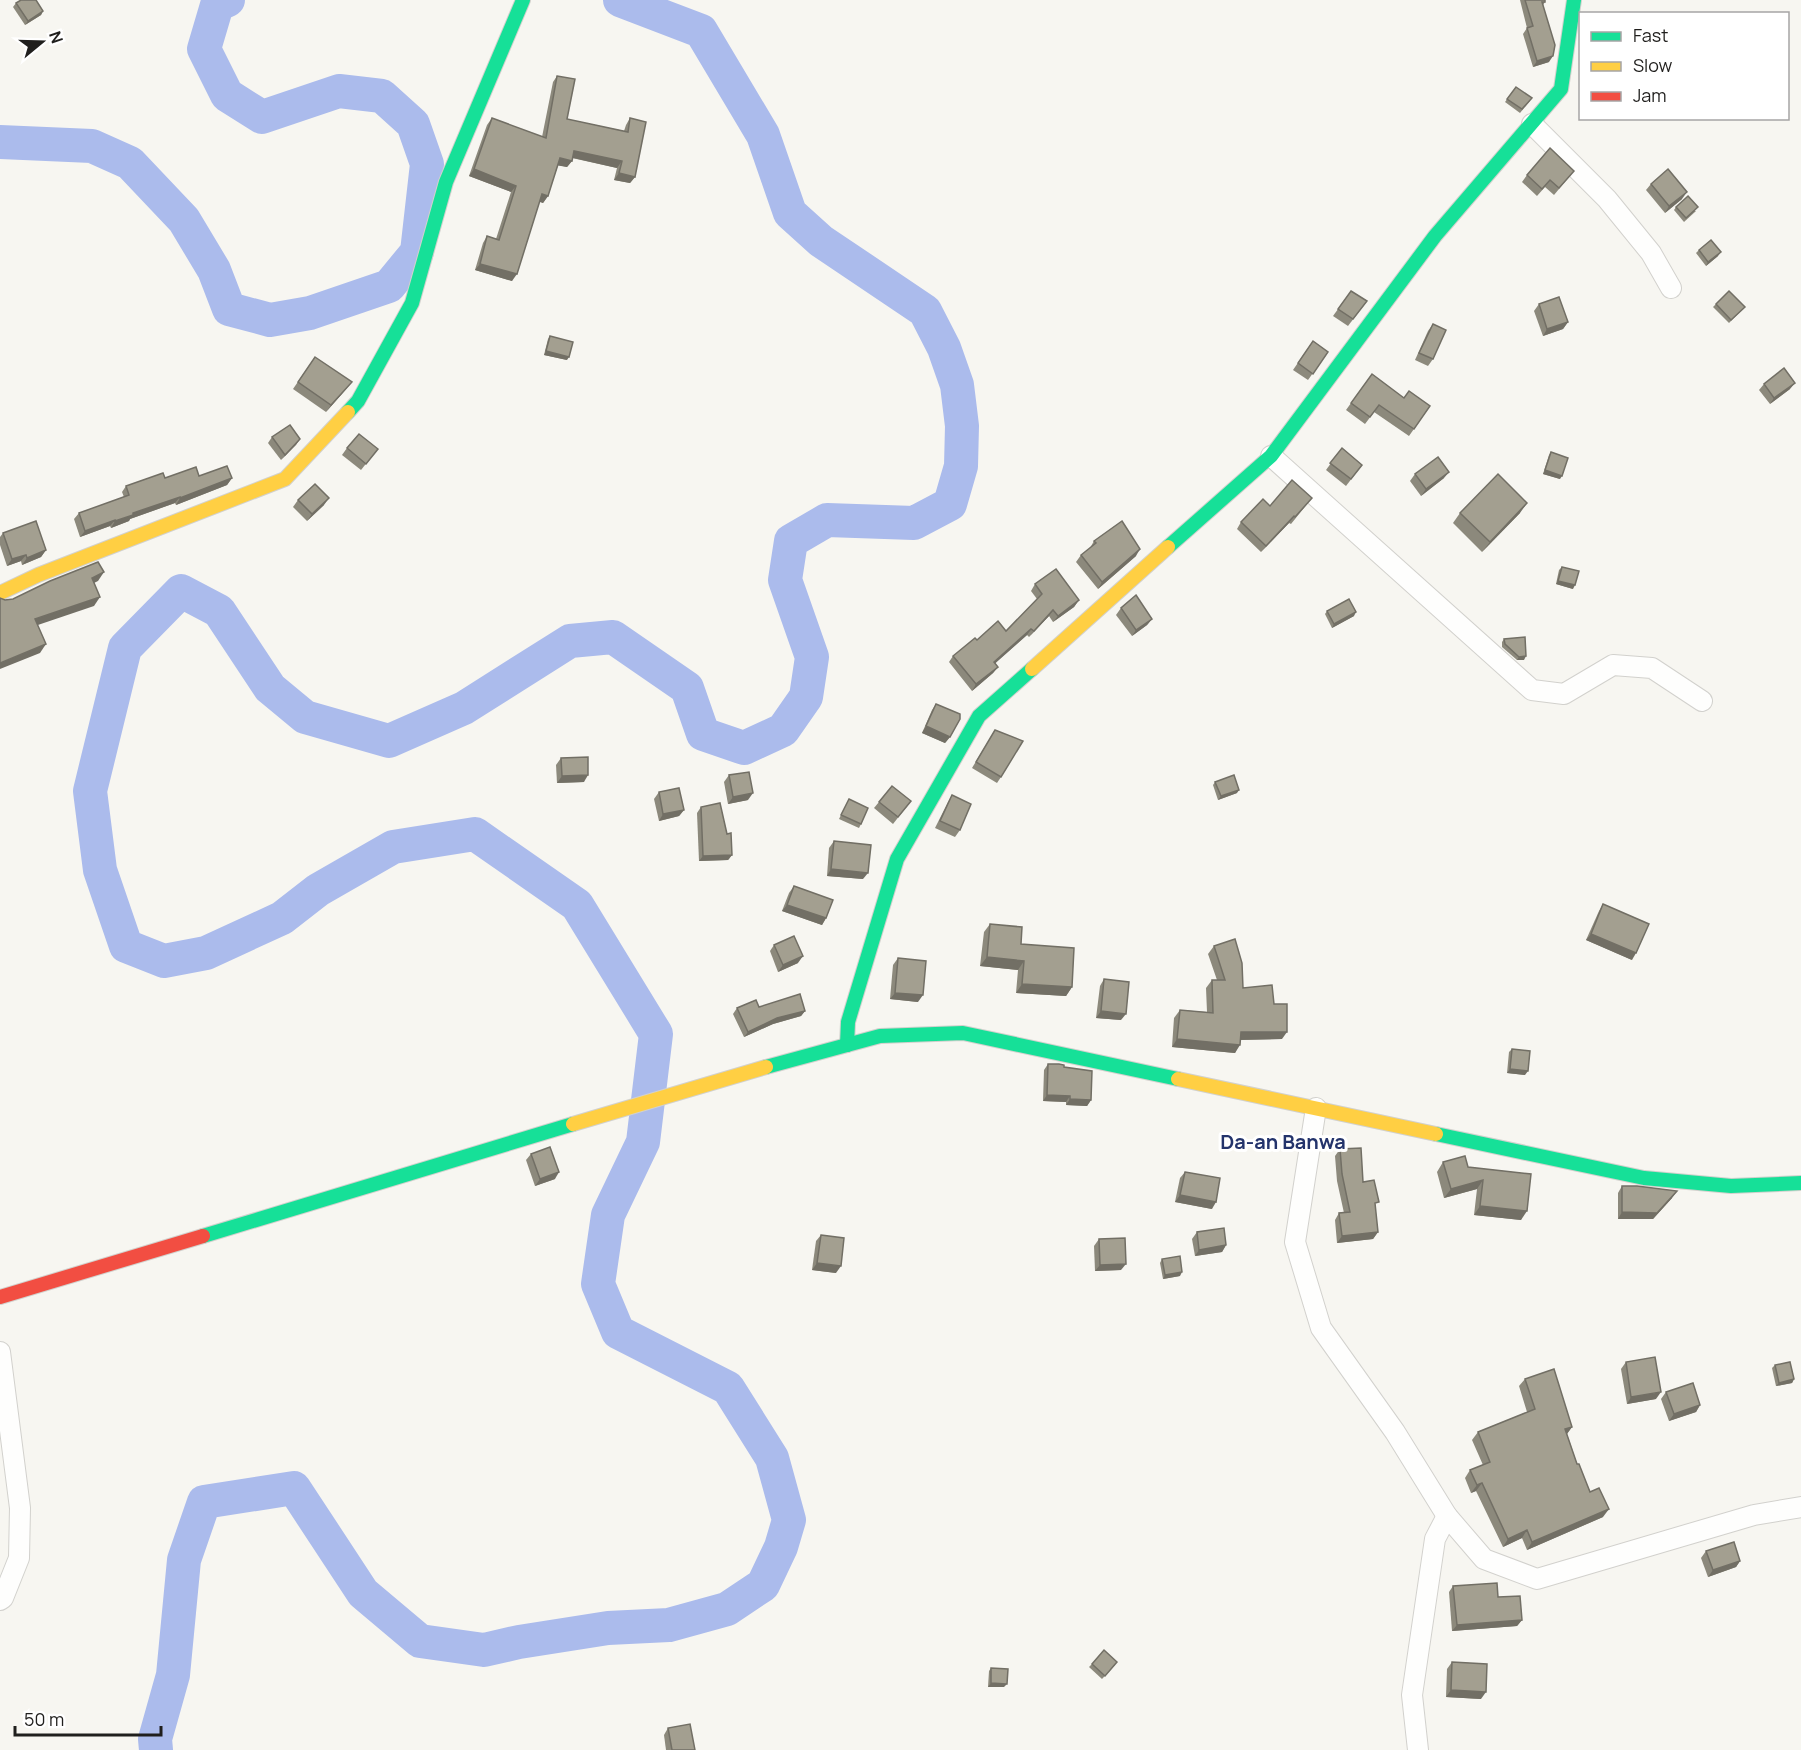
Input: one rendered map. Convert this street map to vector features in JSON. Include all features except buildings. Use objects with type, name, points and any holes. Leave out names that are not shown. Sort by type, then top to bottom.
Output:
[{"type":"street","points":[[847,1044],[848,1022],[897,859],[979,716],[1271,456],[1435,237],[1561,89],[1574,0]]},
{"type":"street","points":[[0,593],[38,575],[285,479],[358,401],[412,303],[446,182],[521,6]]},
{"type":"street","points":[[1532,124],[1607,199],[1651,253],[1671,288]]},
{"type":"street","points":[[1271,456],[1532,690],[1564,694],[1613,665],[1652,668],[1702,701]]},
{"type":"street","points":[[0,1297],[692,1088],[880,1035],[963,1033],[1644,1178],[1731,1186],[1801,1183]]},
{"type":"street","points":[[1316,1108],[1295,1242],[1321,1328],[1395,1432],[1447,1516],[1484,1559],[1536,1579],[1754,1515],[1801,1507]]},
{"type":"street","points":[[0,1352],[20,1508],[20,1558],[3,1598],[0,1600]]},
{"type":"street","points":[[1418,1750],[1412,1695],[1435,1539],[1447,1516]]},
{"type":"waterway","points":[[0,142],[92,146],[130,163],[184,220],[214,270],[229,309],[270,320],[310,313],[389,286],[417,252],[427,164],[413,124],[382,96],[339,91],[262,117],[227,95],[204,49],[217,5],[228,0]]},
{"type":"waterway","points":[[156,1750],[155,1739],[173,1675],[184,1560],[204,1502],[294,1488],[363,1593],[420,1641],[484,1650],[608,1628],[669,1625],[727,1609],[763,1585],[781,1547],[789,1520],[772,1458],[728,1388],[618,1332],[598,1284],[608,1215],[643,1142],[656,1034],[577,905],[475,834],[393,847],[318,890],[282,918],[206,953],[164,961],[126,946],[100,870],[90,791],[125,648],[181,591],[219,611],[270,688],[305,717],[389,741],[464,708],[570,641],[613,637],[687,688],[703,734],[744,748],[783,730],[806,697],[812,657],[785,580],[791,541],[827,520],[914,523],[950,504],[961,466],[962,426],[957,385],[944,348],[925,311],[821,241],[790,213],[763,135],[701,31],[620,0]]},
{"type":"traffic: fast","points":[[348,412],[358,401],[412,303],[446,182],[523,0]]},
{"type":"traffic: fast","points":[[1168,547],[1271,456],[1435,236],[1561,89],[1574,0]]},
{"type":"traffic: fast","points":[[847,1045],[848,1022],[897,859],[979,716],[1032,669]]},
{"type":"traffic: fast","points":[[766,1067],[880,1036],[963,1033],[1178,1079]]},
{"type":"traffic: fast","points":[[203,1236],[573,1124]]},
{"type":"traffic: fast","points":[[1436,1134],[1644,1178],[1731,1186],[1801,1183]]},
{"type":"traffic: slow","points":[[0,593],[38,575],[285,479],[348,412]]},
{"type":"traffic: slow","points":[[1032,669],[1168,547]]},
{"type":"traffic: slow","points":[[573,1124],[766,1067]]},
{"type":"traffic: slow","points":[[1178,1079],[1436,1134]]},
{"type":"traffic: jam","points":[[0,1297],[203,1236]]},
{"type":"district","name":"Da-an Banwa","points":[[1283,1141]]}]
